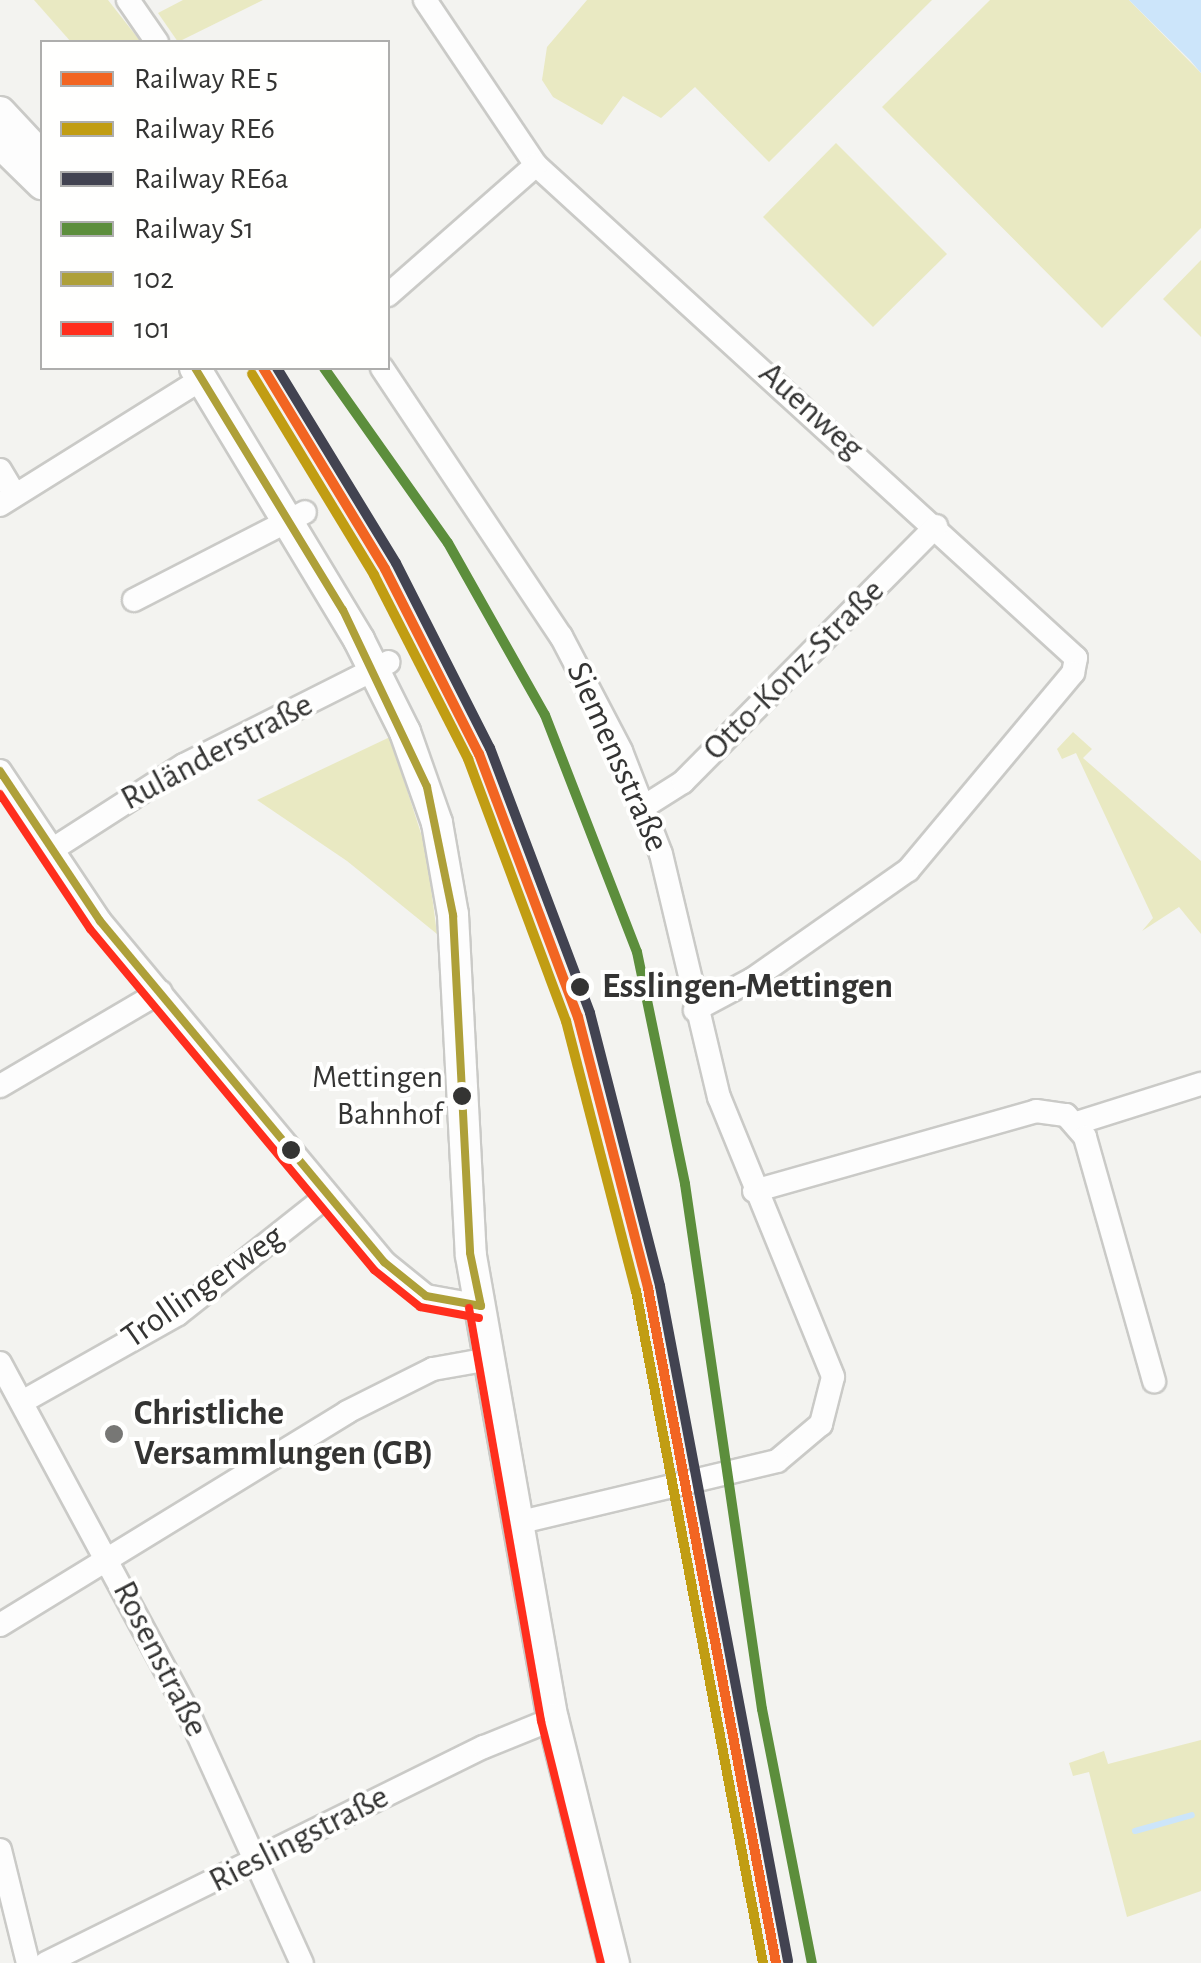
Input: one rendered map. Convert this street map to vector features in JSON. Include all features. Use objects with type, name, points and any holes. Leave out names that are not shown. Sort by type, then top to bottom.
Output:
[{"type":"main road","points":[[0,112],[40,155]]},
{"type":"main road","points":[[0,143],[40,182]]},
{"type":"main road","points":[[204,371],[298,516],[432,757],[462,861],[486,1252],[480,1292],[554,1719],[614,1963]]},
{"type":"street","points":[[128,0],[155,40]]},
{"type":"street","name":"Auenweg","points":[[424,0],[536,165],[1068,645],[1077,663],[908,870],[753,979],[695,1010]]},
{"type":"street","points":[[390,293],[536,165]]},
{"type":"street","name":"Siemensstraße","points":[[383,370],[562,636],[645,806],[674,899],[695,1010],[754,1191],[832,1370],[831,1400],[816,1432],[770,1464],[520,1522]]},
{"type":"street","points":[[0,470],[7,499],[204,371]]},
{"type":"street","points":[[134,600],[298,516]]},
{"type":"street","name":"Otto-Konz-Straße","points":[[645,806],[683,782],[936,526]]},
{"type":"street","name":"Ruländerstraße","points":[[50,850],[153,783],[382,666]]},
{"type":"street","points":[[0,771],[6,796],[160,992],[328,1195],[412,1289],[448,1305],[480,1292]]},
{"type":"street","points":[[0,1086],[160,992]]},
{"type":"street","points":[[754,1191],[1030,1112],[1069,1118],[1201,1084]]},
{"type":"street","points":[[1069,1118],[1154,1381]]},
{"type":"street","name":"Trollingerweg","points":[[22,1402],[178,1314],[328,1195]]},
{"type":"street","points":[[0,1625],[361,1405],[433,1369],[490,1359]]},
{"type":"street","name":"Rosenstraße","points":[[0,1363],[108,1558],[260,1859],[302,1963]]},
{"type":"street","name":"Rieslingstraße","points":[[46,1963],[554,1719]]},
{"type":"street","points":[[0,1850],[28,1963]]},
{"type":"green space","points":[[34,0],[108,0],[139,40],[69,40]]},
{"type":"green space","points":[[183,0],[263,0],[182,40],[177,40],[158,13]]},
{"type":"green space","points":[[587,0],[932,0],[769,162],[695,87],[661,118],[623,96],[602,125],[553,97],[542,80],[547,47]]},
{"type":"green space","points":[[990,0],[1129,0],[1201,73],[1201,228],[1102,328],[882,107]]},
{"type":"green space","points":[[836,143],[947,254],[873,327],[763,217]]},
{"type":"green space","points":[[1201,260],[1201,337],[1163,299]]},
{"type":"green space","points":[[1073,732],[1092,749],[1083,758],[1201,861],[1201,934],[1179,907],[1142,931],[1153,918],[1076,753],[1062,759],[1057,749]]},
{"type":"green space","points":[[390,737],[426,849],[437,934],[347,861],[257,800]]},
{"type":"green space","points":[[1201,1740],[1201,1891],[1127,1917],[1089,1772],[1073,1776],[1069,1763],[1104,1751],[1108,1764]]},
{"type":"water","points":[[1129,0],[1201,0],[1201,73],[1190,60]]},
{"type":"waterway","points":[[1135,1831],[1192,1815]]},
{"type":"transit line","name":"102","points":[[196,370],[343,610],[427,787],[453,915],[470,1253],[481,1306]]},
{"type":"transit line","points":[[264,370],[385,569],[479,754],[578,1017],[648,1288],[776,1963]]},
{"type":"transit line","name":"102","points":[[0,771],[100,921],[384,1262],[426,1296],[481,1306]]},
{"type":"transit line","name":"101","points":[[0,794],[90,929],[374,1270],[420,1307],[479,1318]]},
{"type":"transit line","name":"101","points":[[469,1308],[541,1721],[601,1963]]},
{"type":"rail line","name":"RE6a","points":[[278,370],[396,563],[490,748],[590,1013],[660,1286],[788,1961]]},
{"type":"rail line","name":"S1","points":[[325,370],[448,543],[545,715],[637,952],[685,1184],[762,1709],[812,1963]]},
{"type":"rail line","name":"RE6","points":[[252,374],[374,575],[468,759],[566,1021],[636,1291],[763,1963]]},
{"type":"place","name":"Esslingen-Mettingen","points":[[580,987]]},
{"type":"place","name":"Mettingen Bahnhof","points":[[462,1096]]},
{"type":"place","name":"Christliche Versammlungen (GB)","points":[[114,1434]]}]
